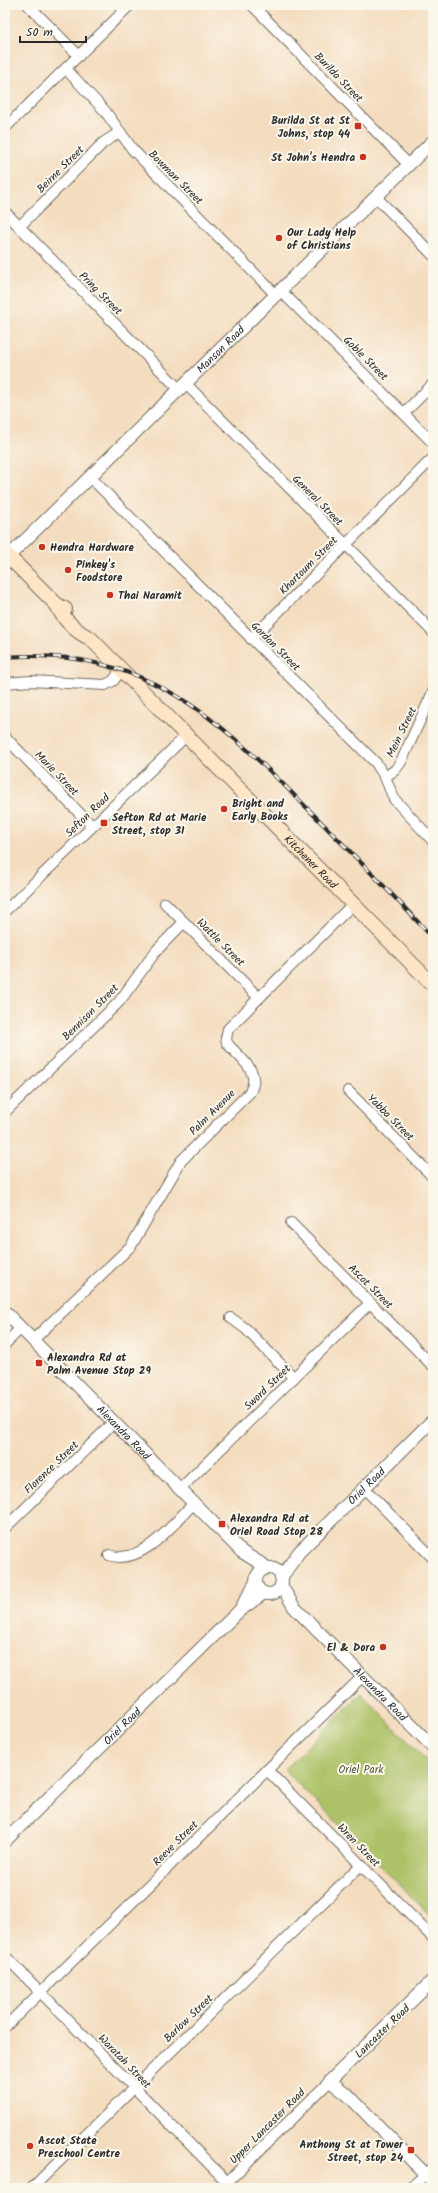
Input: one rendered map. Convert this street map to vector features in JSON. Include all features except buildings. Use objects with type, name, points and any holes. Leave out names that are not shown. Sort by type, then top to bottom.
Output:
[{"type":"main road","name":"Kitchener Road","points":[[7,555],[57,605],[67,610],[76,619],[86,630],[90,638],[121,670],[433,985]]},
{"type":"street","points":[[28,5],[79,56]]},
{"type":"street","points":[[5,128],[130,5]]},
{"type":"street","name":"Burilda Street","points":[[252,5],[409,165]]},
{"type":"street","name":"Bowman Street","points":[[66,69],[105,111],[133,150],[279,293]]},
{"type":"street","name":"Beirne Street","points":[[19,227],[102,143],[120,132]]},
{"type":"street","name":"Manson Road","points":[[7,555],[183,387],[433,141]]},
{"type":"street","points":[[376,197],[433,255]]},
{"type":"street","name":"Pring Street","points":[[5,212],[183,387]]},
{"type":"street","name":"Goble Street","points":[[279,293],[404,413],[433,443]]},
{"type":"street","points":[[404,413],[433,384]]},
{"type":"street","name":"General Street","points":[[183,387],[433,632]]},
{"type":"street","name":"Khartoum Street","points":[[250,639],[433,458]]},
{"type":"street","name":"Gordon Street","points":[[90,477],[250,639],[376,763],[385,777],[394,799],[433,840]]},
{"type":"street","points":[[5,682],[30,681],[100,685],[113,681],[121,670]]},
{"type":"street","name":"Mein Street","points":[[385,777],[395,770],[401,762],[433,692]]},
{"type":"street","name":"Sefton Road","points":[[5,911],[186,736]]},
{"type":"street","name":"Marie Street","points":[[5,737],[92,826]]},
{"type":"street","name":"Wattle Street","points":[[165,903],[259,998]]},
{"type":"street","name":"Palm Avenue","points":[[33,1340],[131,1246],[180,1161],[250,1092],[254,1081],[252,1072],[227,1043],[226,1035],[230,1027],[354,904]]},
{"type":"street","name":"Bennison Street","points":[[5,1112],[119,1002],[156,951],[184,922]]},
{"type":"street","name":"Yabba Street","points":[[348,1090],[433,1177]]},
{"type":"street","name":"Ascot Street","points":[[291,1223],[433,1366]]},
{"type":"street","name":"Sword Street","points":[[180,1489],[370,1303]]},
{"type":"street","name":"Alexandra Road","points":[[5,1312],[242,1552],[270,1569],[275,1587],[433,1747]]},
{"type":"street","points":[[231,1318],[246,1329],[294,1378]]},
{"type":"street","points":[[5,1344],[21,1328]]},
{"type":"street","name":"Oriel Road","points":[[5,1841],[239,1611],[275,1587],[299,1552],[433,1420]]},
{"type":"street","name":"Florence Street","points":[[5,1528],[114,1422]]},
{"type":"street","points":[[364,1488],[433,1558]]},
{"type":"street","points":[[109,1555],[120,1557],[146,1550],[194,1503]]},
{"type":"street","name":"Alexandra Road","points":[[242,1552],[257,1579],[259,1589],[275,1587]]},
{"type":"street","name":"Oriel Road","points":[[239,1611],[262,1571],[270,1569],[299,1552]]},
{"type":"street","name":"Reeve Street","points":[[5,2027],[362,1676]]},
{"type":"street","name":"Wren Street","points":[[267,1770],[433,1938]]},
{"type":"street","name":"Barlow Street","points":[[32,2188],[361,1865]]},
{"type":"street","name":"Waratah Street","points":[[5,1956],[134,2088],[224,2185]]},
{"type":"street","name":"Lancaster Road","points":[[330,2081],[433,1980]]},
{"type":"street","points":[[330,2081],[349,2096],[430,2175],[410,2188]]},
{"type":"street","name":"Upper Lancaster Road","points":[[224,2185],[330,2081]]},
{"type":"green space","name":"Oriel Park","points":[[361,1693],[433,1767],[433,1918],[284,1770]]},
{"type":"railway","points":[[5,657],[54,657],[98,663],[138,676],[174,694],[208,717],[241,744],[274,775],[355,856],[433,938]]},
{"type":"place","name":"Burilda St at St Johns, stop 44","points":[[358,126]]},
{"type":"place","name":"St John's Hendra","points":[[363,157]]},
{"type":"place","name":"Our Lady Help of Christians","points":[[279,238]]},
{"type":"place","name":"Hendra Hardware","points":[[42,547]]},
{"type":"place","name":"Pinkey's Foodstore","points":[[68,570]]},
{"type":"place","name":"Thai Naramit","points":[[110,595]]},
{"type":"place","name":"Bright and Early Books","points":[[224,809]]},
{"type":"place","name":"Sefton Rd at Marie Street, stop 31","points":[[104,823]]},
{"type":"place","name":"Alexandra Rd at Palm Avenue Stop 29","points":[[39,1363]]},
{"type":"place","name":"Alexandra Rd at Oriel Road Stop 28","points":[[222,1524]]},
{"type":"place","name":"El & Dora","points":[[383,1647]]},
{"type":"place","name":"Ascot State Preschool Centre","points":[[30,2146]]},
{"type":"place","name":"Anthony St at Tower Street, stop 24","points":[[411,2150]]}]
